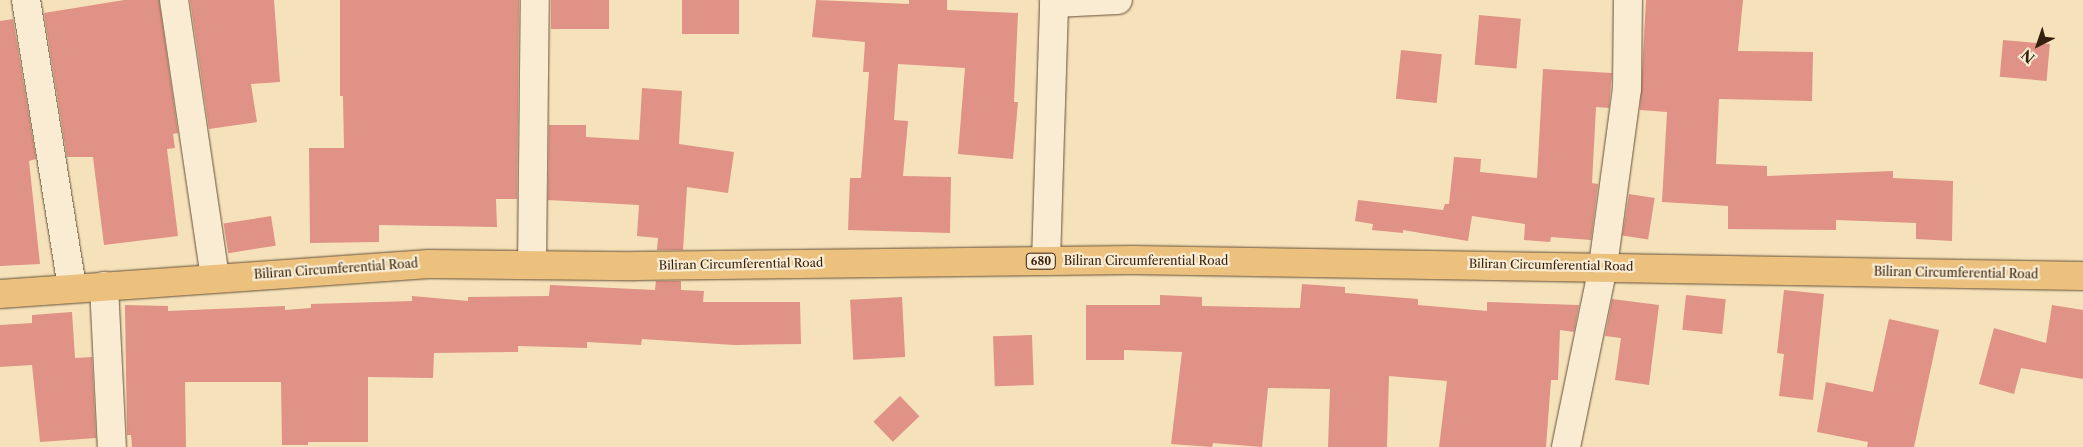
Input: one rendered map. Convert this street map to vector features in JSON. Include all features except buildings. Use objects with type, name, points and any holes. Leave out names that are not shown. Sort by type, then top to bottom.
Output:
[{"type":"main road","name":"Biliran Circumferential Road","points":[[0,294],[215,277],[429,264],[532,265],[1046,261],[1604,266],[2083,276]]},
{"type":"street","points":[[26,0],[72,288]]},
{"type":"street","points":[[174,0],[215,277]]},
{"type":"street","points":[[532,265],[535,0]]},
{"type":"street","points":[[1046,261],[1054,2],[1118,0]]},
{"type":"street","points":[[1566,447],[1604,266],[1627,89],[1628,0]]},
{"type":"street","points":[[104,286],[112,447]]}]
